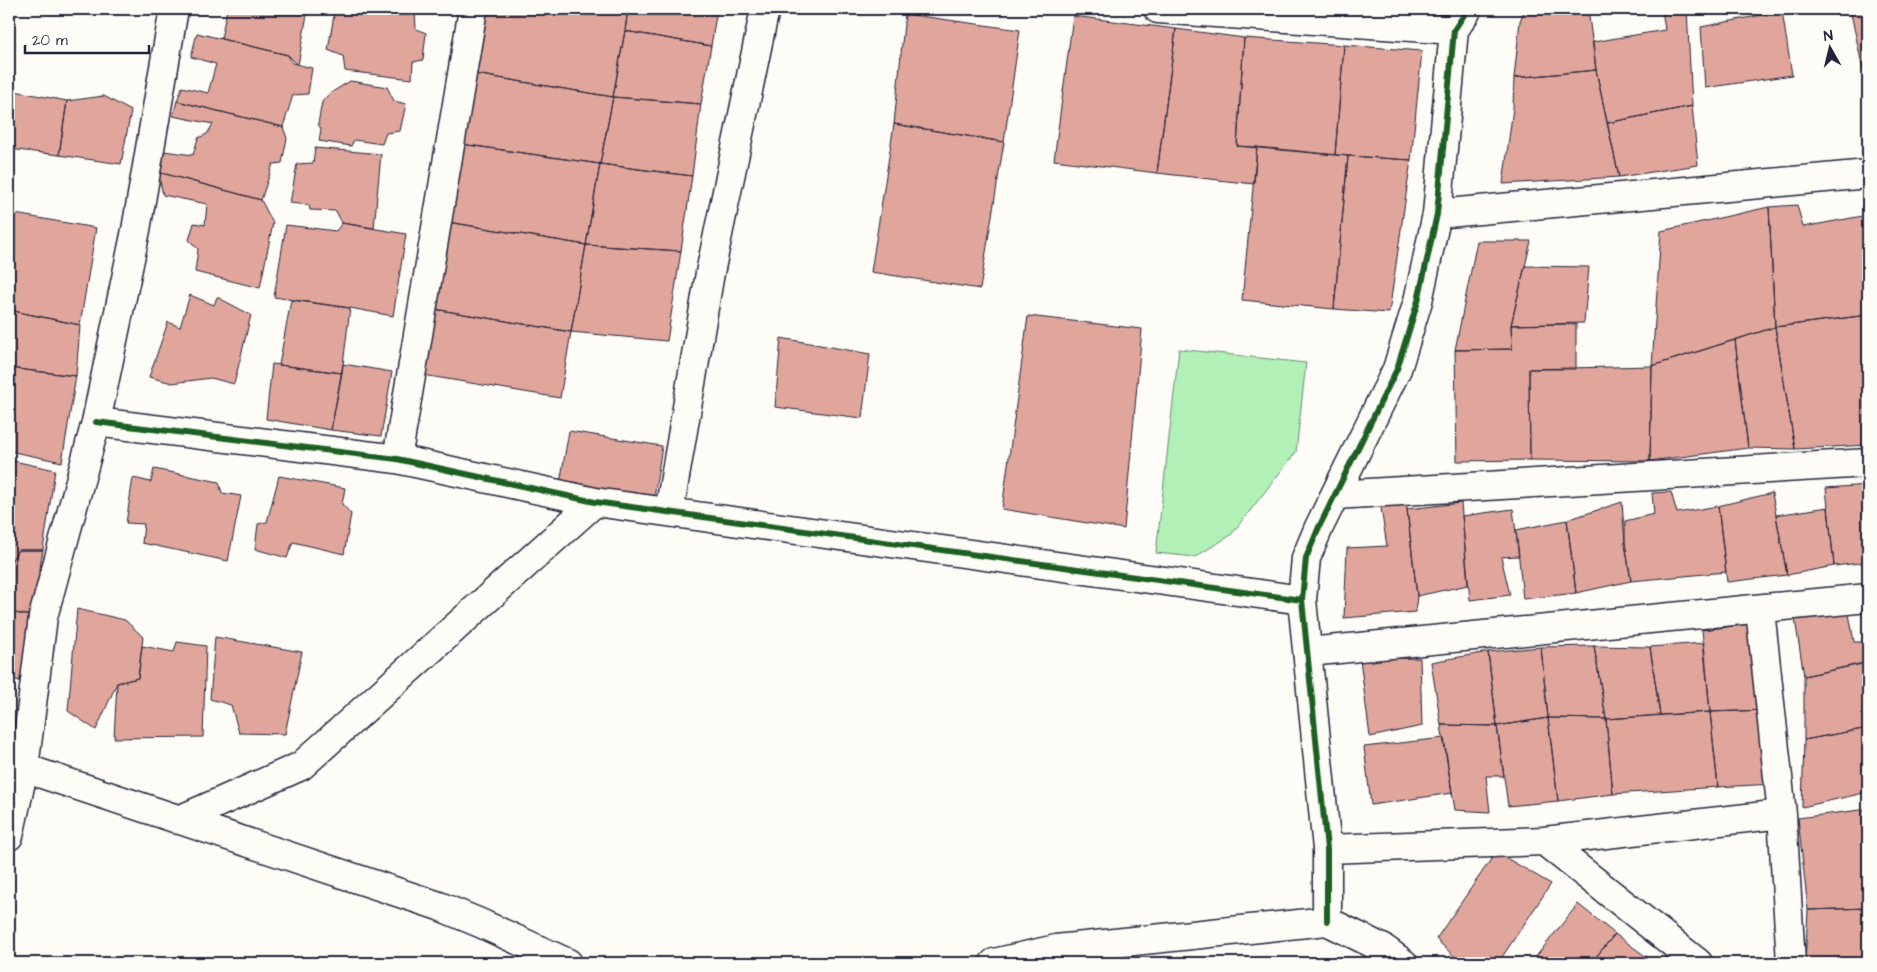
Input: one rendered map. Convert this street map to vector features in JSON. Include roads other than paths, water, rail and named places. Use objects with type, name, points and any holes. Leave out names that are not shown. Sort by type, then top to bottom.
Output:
[{"type":"street","points":[[9,836],[17,764],[43,618],[96,422],[136,230],[174,9]]},
{"type":"street","points":[[397,459],[473,9]]},
{"type":"street","points":[[669,512],[710,273],[765,9]]},
{"type":"street","points":[[1158,9],[1467,15],[1437,214],[1418,301],[1396,369],[1318,527],[1306,558],[1302,600],[1327,849],[1327,921]]},
{"type":"street","points":[[1437,214],[1868,174]]},
{"type":"street","points":[[96,422],[397,459],[595,502],[1302,600]]},
{"type":"street","points":[[1334,495],[1868,462]]},
{"type":"street","points":[[178,820],[301,766],[595,502]]},
{"type":"street","points":[[1308,652],[1760,610],[1868,598]]},
{"type":"street","points":[[1760,610],[1782,814],[1791,963]]},
{"type":"street","points":[[17,764],[178,820],[439,906],[480,922],[568,963]]},
{"type":"street","points":[[1327,849],[1544,841],[1782,814]]},
{"type":"street","points":[[1544,841],[1698,963]]},
{"type":"street","points":[[994,963],[1056,949],[1327,921],[1384,949],[1403,963]]}]
